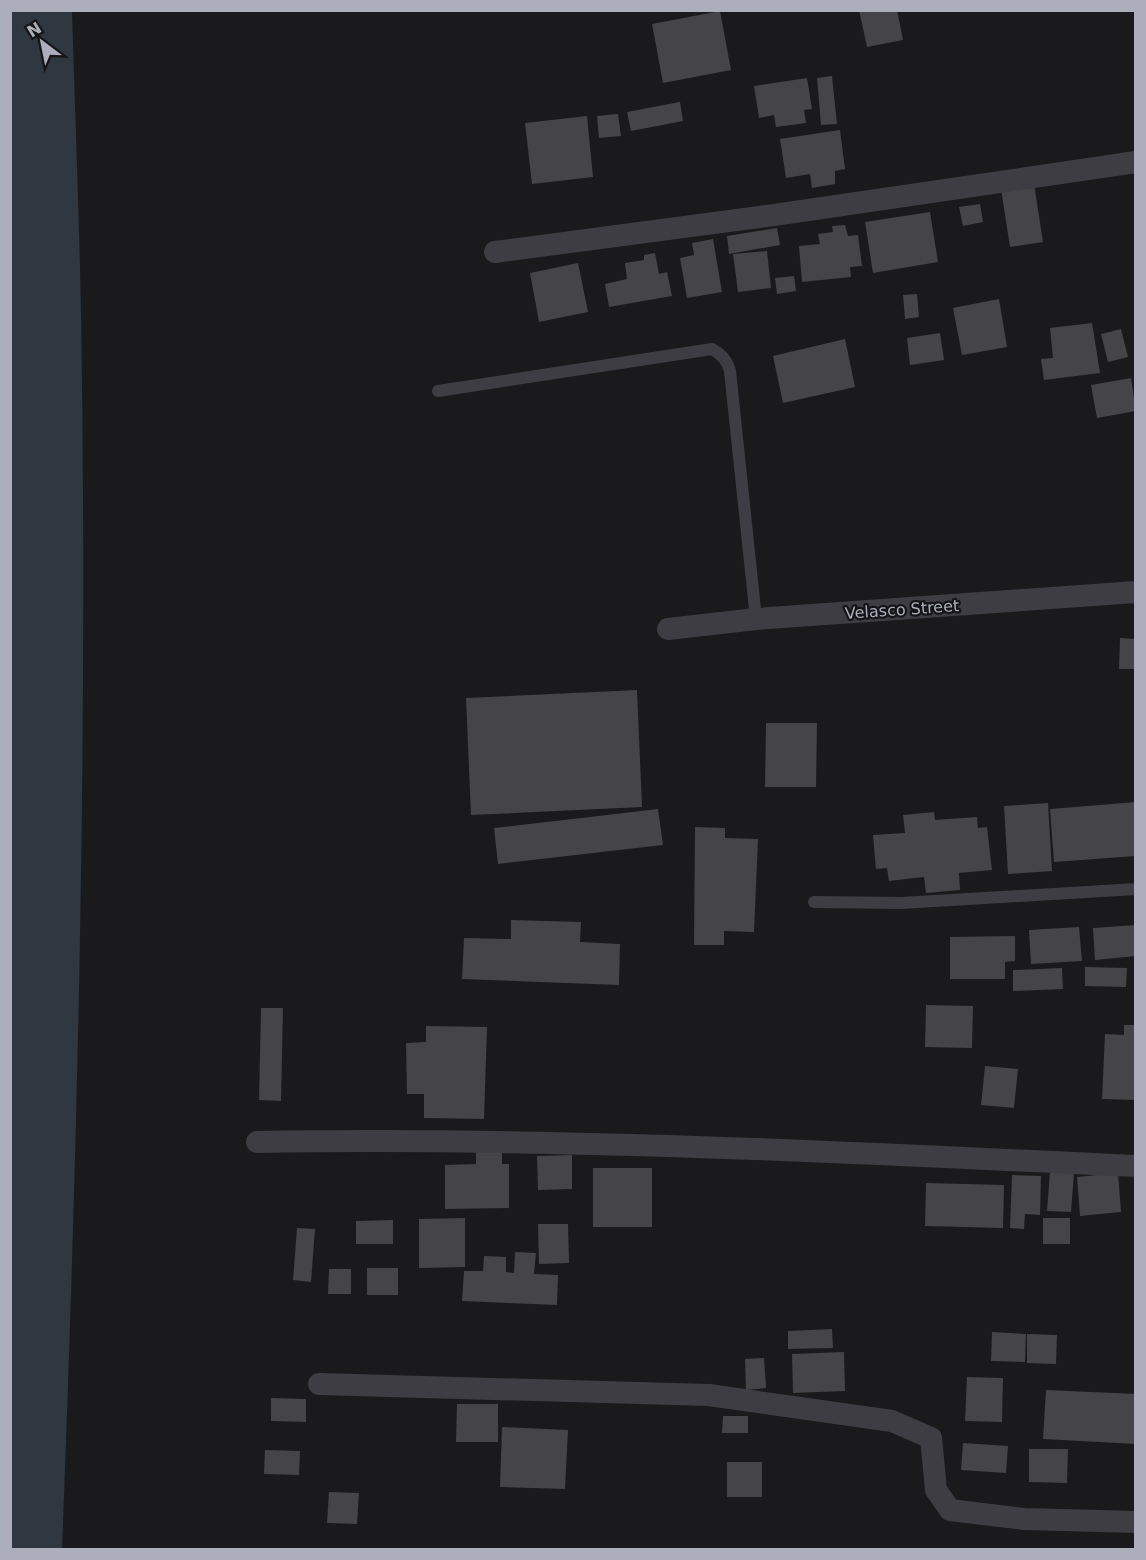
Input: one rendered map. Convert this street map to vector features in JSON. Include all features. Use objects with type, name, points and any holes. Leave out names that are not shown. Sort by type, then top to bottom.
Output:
[{"type":"street","points":[[495,252],[774,215],[1136,162]]},
{"type":"street","name":"Velasco Street","points":[[668,629],[756,619],[1136,592]]},
{"type":"street","points":[[257,1142],[457,1140],[718,1148],[1136,1166]]},
{"type":"street","points":[[319,1384],[709,1395],[892,1421],[931,1438],[936,1490],[950,1510],[1024,1518],[1136,1522]]},
{"type":"lane","points":[[438,391],[712,349],[717,352],[727,362],[730,371],[756,619]]},
{"type":"lane","points":[[814,902],[901,903],[1136,889]]},
{"type":"shaded area","points":[[10,11],[72,11],[81,312],[82,776],[73,1240],[62,1549],[11,1550]]},
{"type":"building","points":[[859,10],[897,10],[903,40],[867,47]]},
{"type":"building","points":[[720,11],[731,70],[663,83],[652,24]]},
{"type":"building","points":[[832,76],[837,124],[821,125],[817,78]]},
{"type":"building","points":[[807,78],[812,109],[804,110],[806,123],[776,127],[774,115],[759,118],[754,86]]},
{"type":"building","points":[[680,102],[683,121],[631,131],[627,112]]},
{"type":"building","points":[[618,114],[621,136],[599,138],[597,116]]},
{"type":"building","points":[[587,116],[593,177],[532,184],[525,123]]},
{"type":"building","points":[[840,130],[845,169],[835,171],[835,184],[812,188],[810,174],[786,178],[780,139]]},
{"type":"building","points":[[1034,184],[1043,242],[1010,247],[1001,189]]},
{"type":"building","points":[[980,204],[983,222],[963,226],[959,207]]},
{"type":"building","points":[[930,212],[938,262],[873,273],[865,222]]},
{"type":"building","points":[[845,225],[848,236],[858,235],[862,266],[850,267],[851,277],[802,282],[799,246],[820,244],[818,234],[833,232],[832,226]]},
{"type":"building","points":[[777,228],[780,245],[729,254],[727,236]]},
{"type":"building","points":[[713,239],[722,292],[687,298],[680,258],[694,255],[692,243]]},
{"type":"building","points":[[767,251],[771,288],[738,292],[733,254]]},
{"type":"building","points":[[655,253],[659,274],[667,272],[672,296],[609,307],[605,284],[627,279],[625,263],[644,260],[644,255]]},
{"type":"building","points":[[578,263],[588,312],[539,322],[530,273]]},
{"type":"building","points":[[794,276],[796,291],[777,294],[775,278]]},
{"type":"building","points":[[917,294],[919,317],[905,319],[903,295]]},
{"type":"building","points":[[999,299],[1007,347],[962,355],[953,308]]},
{"type":"building","points":[[1092,323],[1100,373],[1044,380],[1041,359],[1053,358],[1050,328]]},
{"type":"building","points":[[1121,329],[1128,357],[1108,362],[1101,334]]},
{"type":"building","points":[[940,333],[944,360],[910,365],[907,338]]},
{"type":"building","points":[[845,339],[855,387],[783,403],[773,356]]},
{"type":"building","points":[[1131,378],[1136,411],[1097,418],[1091,385]]},
{"type":"building","points":[[1120,638],[1136,639],[1136,669],[1119,669]]},
{"type":"building","points":[[637,690],[642,807],[471,815],[466,698]]},
{"type":"building","points":[[766,723],[817,723],[816,787],[765,787]]},
{"type":"building","points":[[1136,802],[1136,856],[1054,862],[1050,809]]},
{"type":"building","points":[[1048,803],[1052,871],[1008,874],[1004,806]]},
{"type":"building","points":[[658,809],[663,845],[498,864],[494,828]]},
{"type":"building","points":[[934,812],[935,820],[977,817],[978,828],[987,827],[992,870],[959,873],[960,890],[926,893],[924,877],[889,881],[887,868],[876,869],[873,835],[905,833],[903,815]]},
{"type":"building","points":[[695,827],[725,828],[725,838],[758,839],[754,932],[724,931],[724,945],[694,945]]},
{"type":"building","points":[[511,920],[581,922],[580,942],[620,944],[619,985],[462,979],[464,938],[511,939]]},
{"type":"building","points":[[1136,925],[1136,956],[1095,960],[1093,928]]},
{"type":"building","points":[[1079,927],[1082,961],[1031,964],[1029,930]]},
{"type":"building","points":[[1015,936],[1015,961],[1005,962],[1005,979],[950,979],[950,937]]},
{"type":"building","points":[[1085,967],[1127,968],[1126,987],[1085,986]]},
{"type":"building","points":[[1062,968],[1063,989],[1013,991],[1013,970]]},
{"type":"building","points":[[926,1005],[973,1006],[972,1048],[925,1047]]},
{"type":"building","points":[[261,1008],[283,1008],[281,1101],[259,1100]]},
{"type":"building","points":[[1124,1025],[1136,1025],[1136,1100],[1102,1099],[1105,1034],[1124,1035]]},
{"type":"building","points":[[426,1026],[487,1027],[484,1119],[424,1118],[424,1094],[407,1094],[406,1043],[426,1042]]},
{"type":"building","points":[[985,1066],[1018,1069],[1014,1108],[981,1105]]},
{"type":"building","points":[[476,1148],[502,1148],[502,1164],[509,1164],[509,1208],[445,1209],[445,1165],[476,1164]]},
{"type":"building","points":[[572,1155],[572,1189],[538,1190],[537,1156]]},
{"type":"building","points":[[593,1168],[652,1168],[652,1227],[593,1227]]},
{"type":"building","points":[[1050,1172],[1074,1173],[1071,1212],[1047,1211]]},
{"type":"building","points":[[1118,1173],[1121,1212],[1080,1216],[1077,1177]]},
{"type":"building","points":[[1012,1175],[1041,1176],[1040,1215],[1025,1214],[1024,1229],[1010,1228]]},
{"type":"building","points":[[926,1183],[1004,1185],[1003,1228],[925,1226]]},
{"type":"building","points":[[465,1218],[465,1267],[419,1268],[419,1219]]},
{"type":"building","points":[[1043,1218],[1070,1218],[1070,1244],[1043,1244]]},
{"type":"building","points":[[393,1220],[393,1244],[356,1244],[356,1221]]},
{"type":"building","points":[[538,1224],[568,1224],[569,1263],[539,1264]]},
{"type":"building","points":[[297,1228],[315,1229],[311,1282],[293,1280]]},
{"type":"building","points":[[515,1252],[536,1253],[534,1274],[558,1275],[557,1305],[462,1301],[464,1271],[483,1271],[484,1256],[506,1257],[506,1272],[514,1273]]},
{"type":"building","points":[[367,1268],[398,1268],[398,1295],[367,1295]]},
{"type":"building","points":[[329,1269],[351,1269],[351,1294],[328,1294]]},
{"type":"building","points":[[832,1329],[833,1348],[788,1349],[788,1331]]},
{"type":"building","points":[[992,1332],[1026,1334],[1025,1362],[991,1361]]},
{"type":"building","points":[[1027,1334],[1057,1335],[1056,1364],[1027,1363]]},
{"type":"building","points":[[844,1352],[845,1391],[793,1393],[792,1354]]},
{"type":"building","points":[[764,1358],[766,1388],[746,1390],[745,1359]]},
{"type":"building","points":[[967,1377],[1003,1378],[1002,1422],[965,1421]]},
{"type":"building","points":[[1046,1390],[1136,1394],[1136,1444],[1043,1439]]},
{"type":"building","points":[[271,1398],[306,1399],[306,1422],[271,1421]]},
{"type":"building","points":[[457,1404],[498,1404],[498,1442],[456,1442]]},
{"type":"building","points":[[723,1416],[748,1416],[748,1433],[722,1433]]},
{"type":"building","points":[[502,1427],[568,1430],[565,1489],[500,1487]]},
{"type":"building","points":[[963,1443],[1008,1446],[1006,1473],[961,1470]]},
{"type":"building","points":[[1029,1449],[1068,1449],[1067,1483],[1029,1482]]},
{"type":"building","points":[[265,1450],[300,1451],[299,1475],[264,1474]]},
{"type":"building","points":[[727,1462],[762,1462],[762,1497],[727,1497]]},
{"type":"building","points":[[329,1492],[359,1493],[357,1524],[327,1523]]}]
